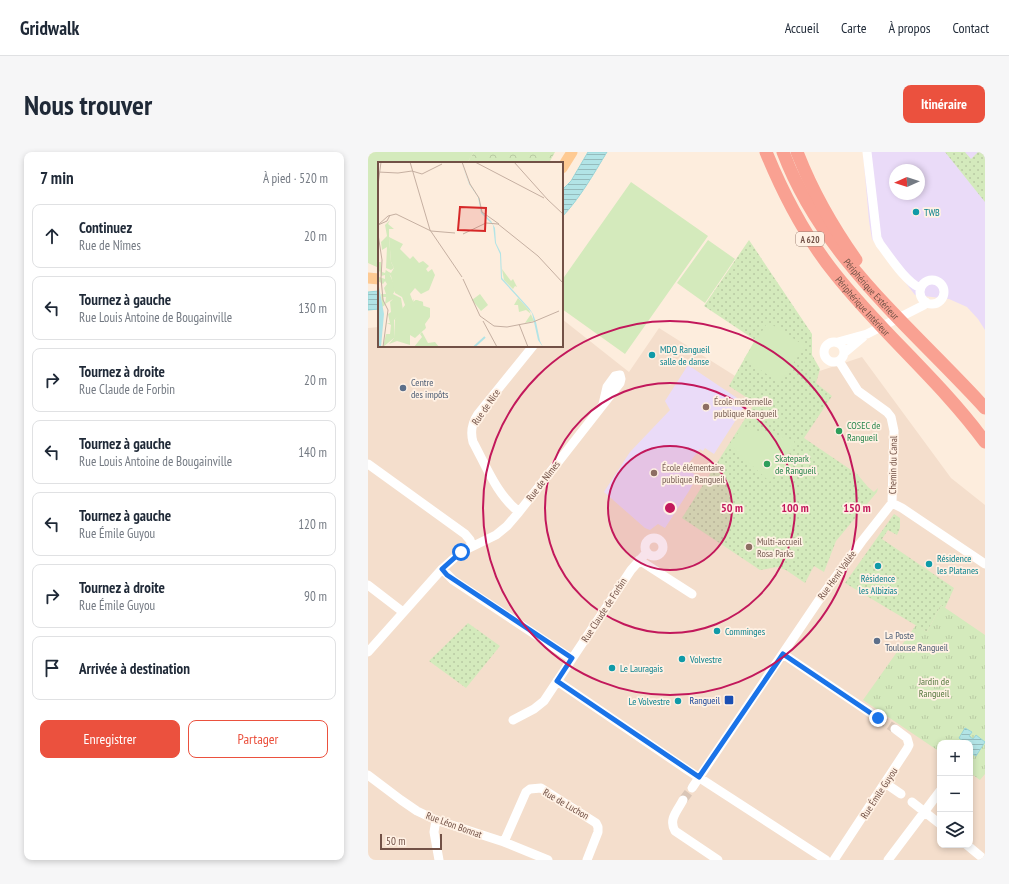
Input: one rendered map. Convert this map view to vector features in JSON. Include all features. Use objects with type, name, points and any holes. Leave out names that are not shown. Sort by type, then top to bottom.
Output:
[{"type":"highway","name":"Périphérique Intérieur","points":[[766,152],[790,206],[824,259],[871,315],[940,387],[968,419],[985,442]]},
{"type":"highway","name":"Périphérique Extérieur","points":[[783,152],[804,198],[819,224],[844,259],[985,408]]},
{"type":"highway","points":[[797,152],[815,195],[830,222],[876,285],[887,306]]},
{"type":"main road","points":[[563,166],[572,152]]},
{"type":"main road","points":[[368,278],[378,279]]},
{"type":"street","points":[[867,152],[877,238],[880,244],[907,277],[920,288]]},
{"type":"street","points":[[930,279],[939,281],[945,292],[942,300],[934,304],[926,302],[920,294],[920,288],[923,283],[930,279]]},
{"type":"street","points":[[867,334],[835,362],[830,362],[824,355],[825,346],[828,343],[835,341],[838,342],[867,334],[924,305],[926,302]]},
{"type":"street","points":[[838,342],[843,346],[842,357]]},
{"type":"street","name":"Rue de Nice","points":[[519,512],[510,506],[497,487],[473,442],[471,429],[478,414],[531,347]]},
{"type":"street","name":"Chemin du Canal","points":[[842,357],[858,391],[887,412],[891,417],[894,431],[892,503],[908,512],[985,564]]},
{"type":"street","name":"Rue de Nîmes","points":[[368,652],[442,569],[461,552],[496,535],[506,526],[519,512],[603,404]]},
{"type":"street","points":[[368,464],[465,534],[470,540],[472,546]]},
{"type":"street","name":"Rue Henri Vallée","points":[[784,652],[833,581],[892,503]]},
{"type":"street","name":"Rue Claude de Forbin","points":[[513,720],[534,709],[544,701],[630,570],[647,552]]},
{"type":"street","points":[[639,560],[692,594]]},
{"type":"street","points":[[442,569],[453,580],[572,658]]},
{"type":"street","points":[[368,585],[403,612]]},
{"type":"street","points":[[692,788],[784,652],[878,718]]},
{"type":"street","points":[[557,681],[699,777],[826,860]]},
{"type":"street","name":"Rue Émile Guyou","points":[[834,860],[909,745],[907,738],[895,729]]},
{"type":"street","name":"Rue Léon Bonnat","points":[[368,774],[417,811],[436,820],[504,842],[548,860]]},
{"type":"street","points":[[885,783],[901,794]]},
{"type":"street","name":"Rue de Luchon","points":[[504,842],[526,792],[530,789],[540,788],[596,822],[598,832],[586,860]]},
{"type":"street","points":[[888,860],[937,795]]},
{"type":"street","points":[[684,800],[672,818],[675,831],[718,860]]},
{"type":"street","points":[[912,802],[937,822]]},
{"type":"street","points":[[436,820],[434,832],[439,860]]},
{"type":"street","points":[[971,848],[985,860]]},
{"type":"shaded area","points":[[863,152],[985,152],[985,330],[978,319],[967,307],[949,299],[915,295],[872,239]]},
{"type":"shaded area","points":[[563,320],[629,372],[659,328],[759,391],[862,357],[951,478],[985,505],[985,860],[368,860],[368,328],[378,327],[378,347],[563,347]]},
{"type":"shaded area","name":"École élémentaire publique Rangueil","points":[[688,365],[746,404],[714,454],[705,448],[703,451],[700,449],[685,468],[697,476],[665,528],[658,524],[650,530],[645,528],[604,492],[630,452],[670,410],[665,401]]},
{"type":"green space","points":[[368,152],[474,152],[468,162],[378,162],[378,268],[368,263]]},
{"type":"green space","points":[[474,152],[555,152],[550,162],[468,162]]},
{"type":"green space","points":[[945,152],[965,152],[971,159],[978,152],[985,152],[985,202]]},
{"type":"green space","points":[[631,182],[708,236],[625,354],[563,310],[563,279]]},
{"type":"green space","points":[[708,240],[735,259],[705,303],[677,283]]},
{"type":"green space","points":[[749,240],[812,334],[812,355],[820,369],[816,383],[832,396],[804,438],[857,474],[874,492],[878,488],[877,492],[836,541],[824,572],[814,566],[805,583],[786,570],[777,567],[760,570],[682,518],[755,403],[729,386],[755,340],[704,306]]},
{"type":"green space","points":[[768,322],[805,346],[780,383],[744,359]]},
{"type":"green space","name":"Skatepark de Rangueil","points":[[742,427],[794,440],[795,445],[770,482],[730,445]]},
{"type":"green space","points":[[894,514],[900,518],[900,528],[897,535],[888,530],[882,539],[954,588],[945,608],[941,605],[927,632],[845,583]]},
{"type":"green space","name":"Jardin de Rangueil","points":[[941,605],[985,635],[985,774],[980,780],[973,775],[973,740],[937,740],[937,750],[863,700],[916,625],[927,632]]},
{"type":"green space","points":[[468,623],[500,646],[466,688],[429,661]]},
{"type":"water","points":[[588,152],[607,152],[569,210],[563,216],[563,189],[571,181]]},
{"type":"water","points":[[378,291],[378,309],[368,310],[368,292]]},
{"type":"water","points":[[965,728],[972,732],[969,736],[973,739],[976,735],[985,742],[976,756],[973,754],[973,740],[962,740],[959,738]]},
{"type":"tunnel","points":[[878,718],[895,729]]},
{"type":"tunnel","points":[[683,800],[692,788]]},
{"type":"place","name":"TWB","points":[[916,212]]},
{"type":"place","name":"MDQ Rangueil salle de danse","points":[[652,355]]},
{"type":"place","name":"Centre des impôts","points":[[403,388]]},
{"type":"place","name":"École maternelle publique Rangueil","points":[[706,407]]},
{"type":"place","name":"COSEC de Rangueil","points":[[839,431]]},
{"type":"place","name":"Skatepark de Rangueil","points":[[767,464]]},
{"type":"place","name":"École élémentaire publique Rangueil","points":[[654,473]]},
{"type":"place","name":"Multi-accueil Rosa Parks","points":[[749,547]]},
{"type":"place","name":"Résidence les Platanes","points":[[929,564]]},
{"type":"place","name":"Résidence les Albizias","points":[[878,566]]},
{"type":"place","name":"Comminges","points":[[717,631]]},
{"type":"place","name":"La Poste Toulouse Rangueil","points":[[877,641]]},
{"type":"place","name":"Volvestre","points":[[682,659]]},
{"type":"place","name":"Le Lauragais","points":[[612,668]]},
{"type":"place","name":"Rangueil","points":[[729,700]]},
{"type":"place","name":"Le Volvestre","points":[[678,701]]},
{"type":"route","points":[[461,552],[442,569],[447,575],[572,658],[557,681],[699,777],[783,654],[878,718]]}]
